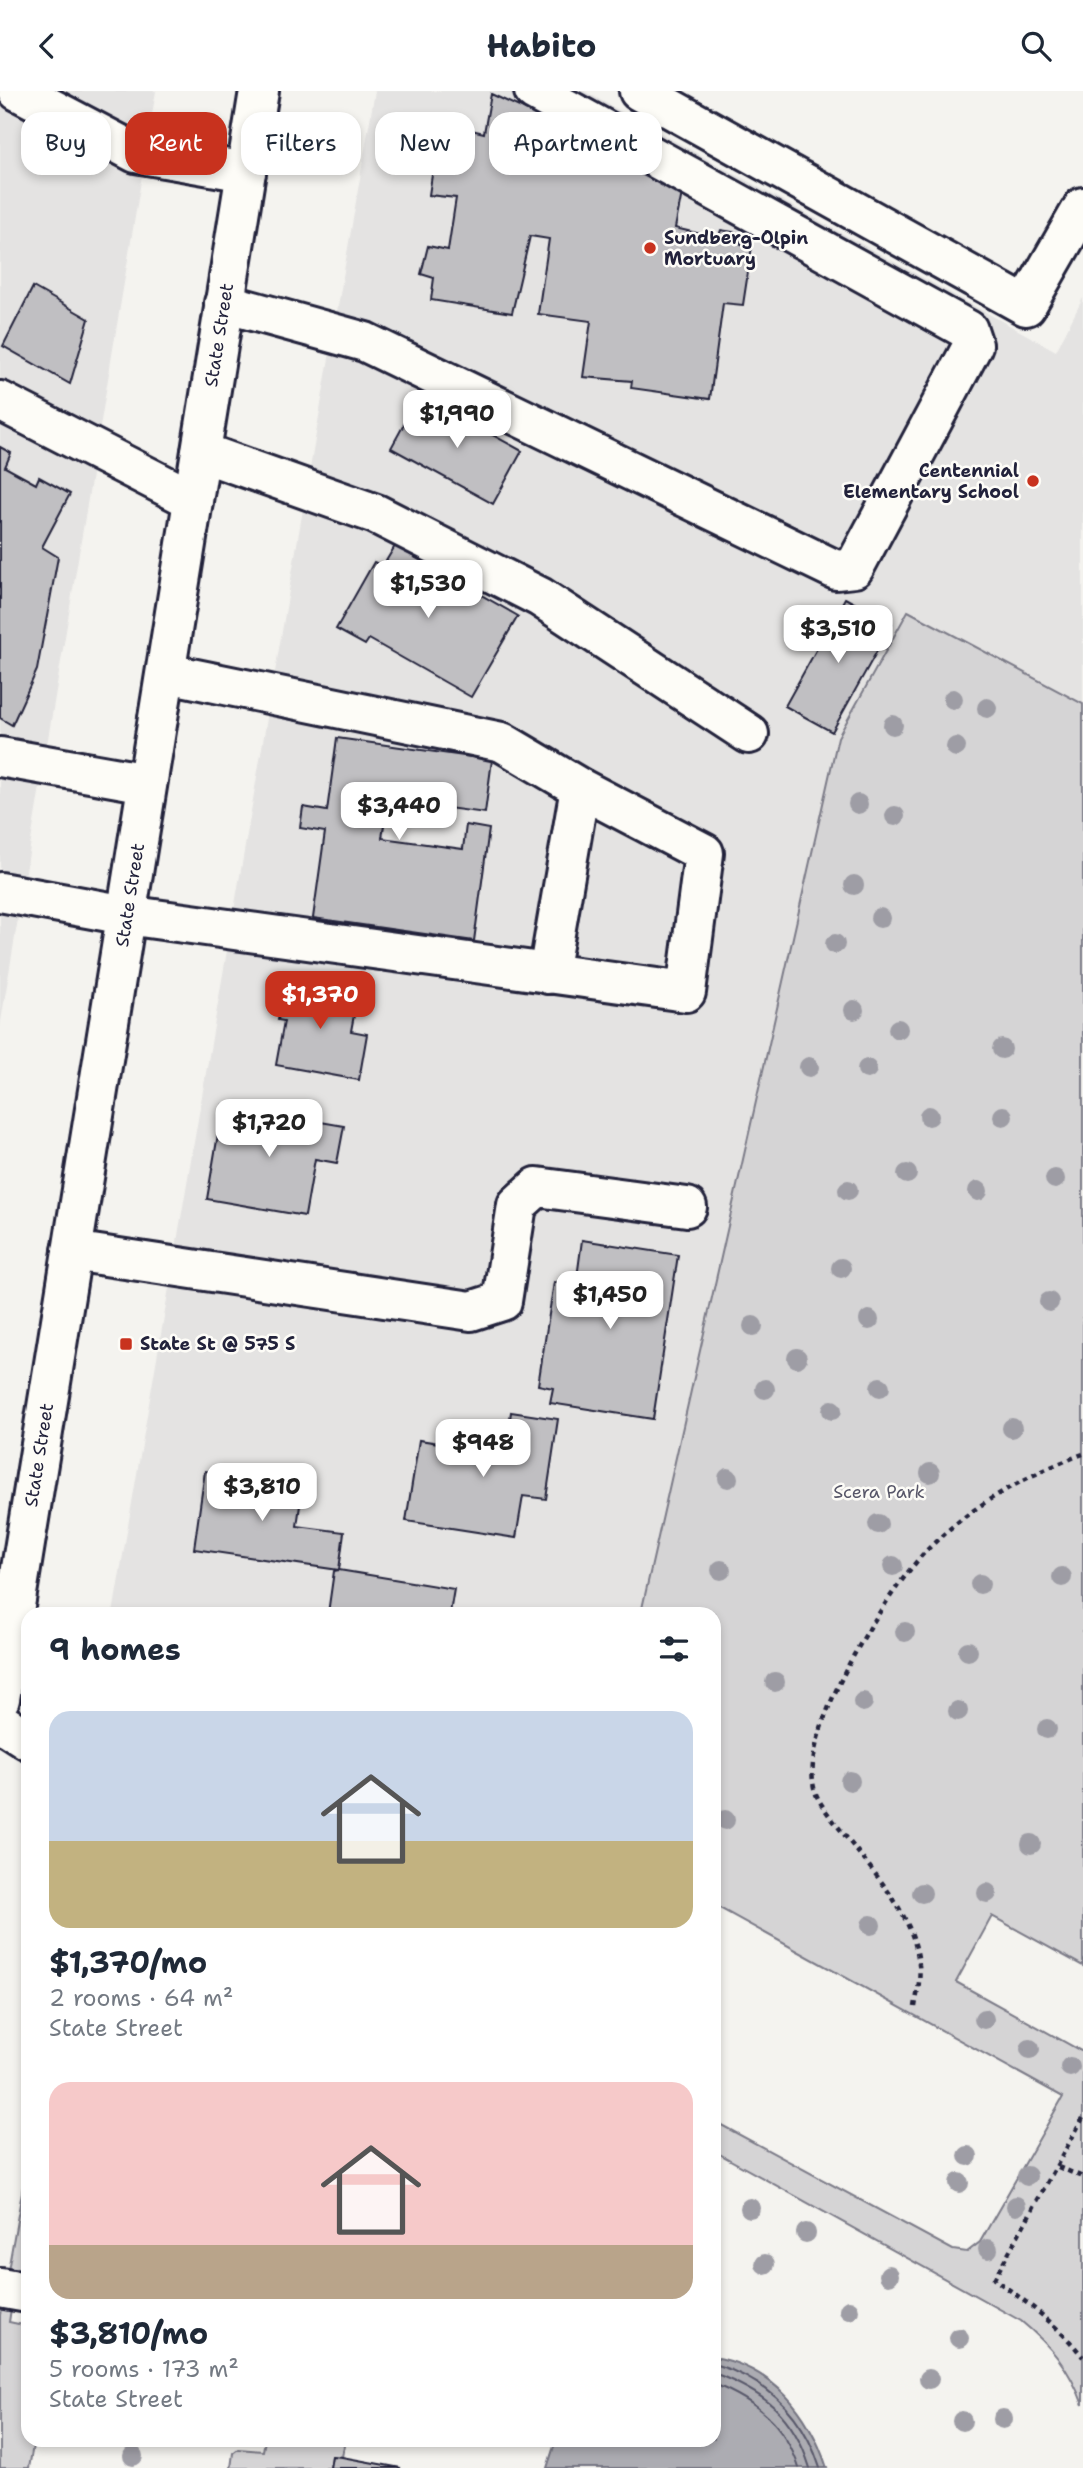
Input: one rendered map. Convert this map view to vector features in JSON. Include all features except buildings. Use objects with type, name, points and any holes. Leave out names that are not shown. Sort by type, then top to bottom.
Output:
[{"type":"main road","points":[[18,91],[135,153],[241,171]]},
{"type":"main road","name":"State Street","points":[[256,112],[259,91]]},
{"type":"main road","points":[[225,303],[365,342],[836,570],[854,568],[972,345],[968,330],[534,91]]},
{"type":"main road","points":[[639,91],[1026,306],[1083,207]]},
{"type":"main road","name":"State Street","points":[[0,1699],[246,175]]},
{"type":"main road","points":[[0,401],[193,500]]},
{"type":"main road","points":[[201,452],[376,514],[540,597],[749,734]]},
{"type":"main road","points":[[0,892],[126,915],[686,992],[704,853],[580,788],[502,742],[167,673]]},
{"type":"main road","points":[[0,757],[147,783]]},
{"type":"main road","points":[[548,974],[580,788]]},
{"type":"main road","points":[[72,1251],[471,1311],[502,1301],[517,1205],[537,1187],[687,1207]]},
{"type":"main road","points":[[0,1722],[21,1736]]},
{"type":"main road","points":[[0,2288],[21,2292]]},
{"type":"path","points":[[915,2007],[919,1963],[899,1908],[828,1814],[813,1783],[816,1746],[826,1713],[861,1645],[930,1547],[1006,1488],[1083,1454]]},
{"type":"path","points":[[1083,2118],[994,2279],[1033,2306],[1061,2331],[1083,2357]]},
{"type":"path","points":[[1058,2167],[1083,2177]]},
{"type":"shaded area","points":[[0,91],[156,91],[152,112],[125,112],[125,175],[142,175],[0,1027]]},
{"type":"shaded area","points":[[375,91],[584,91],[622,112],[489,112],[489,175],[662,175],[662,134],[1056,351],[1083,298],[1083,704],[908,612],[838,737],[642,1607],[114,1607]]},
{"type":"green space","name":"Scera Park","points":[[908,611],[1083,704],[1083,1966],[992,1916],[956,1982],[1083,2052],[1083,2405],[1072,2380],[1058,2359],[1021,2321],[721,2155],[721,2125],[953,2250],[967,2252],[980,2242],[1063,2097],[721,1909],[721,1607],[642,1607],[838,737]]},
{"type":"green space","points":[[21,2198],[21,2270],[17,2269],[9,2322],[21,2325],[21,2447],[33,2447],[29,2468],[0,2468],[0,2315]]},
{"type":"green space","points":[[264,2447],[344,2447],[342,2457],[332,2456],[330,2468],[231,2468],[233,2453],[238,2449],[263,2451]]},
{"type":"water","points":[[721,2359],[754,2371],[786,2396],[810,2429],[827,2468],[547,2468],[554,2447],[721,2447]]},
{"type":"place","name":"Sundberg-Olpin Mortuary","points":[[650,248]]},
{"type":"place","name":"Centennial Elementary School","points":[[1033,481]]},
{"type":"place","name":"State St @ 575 S","points":[[126,1344]]}]
